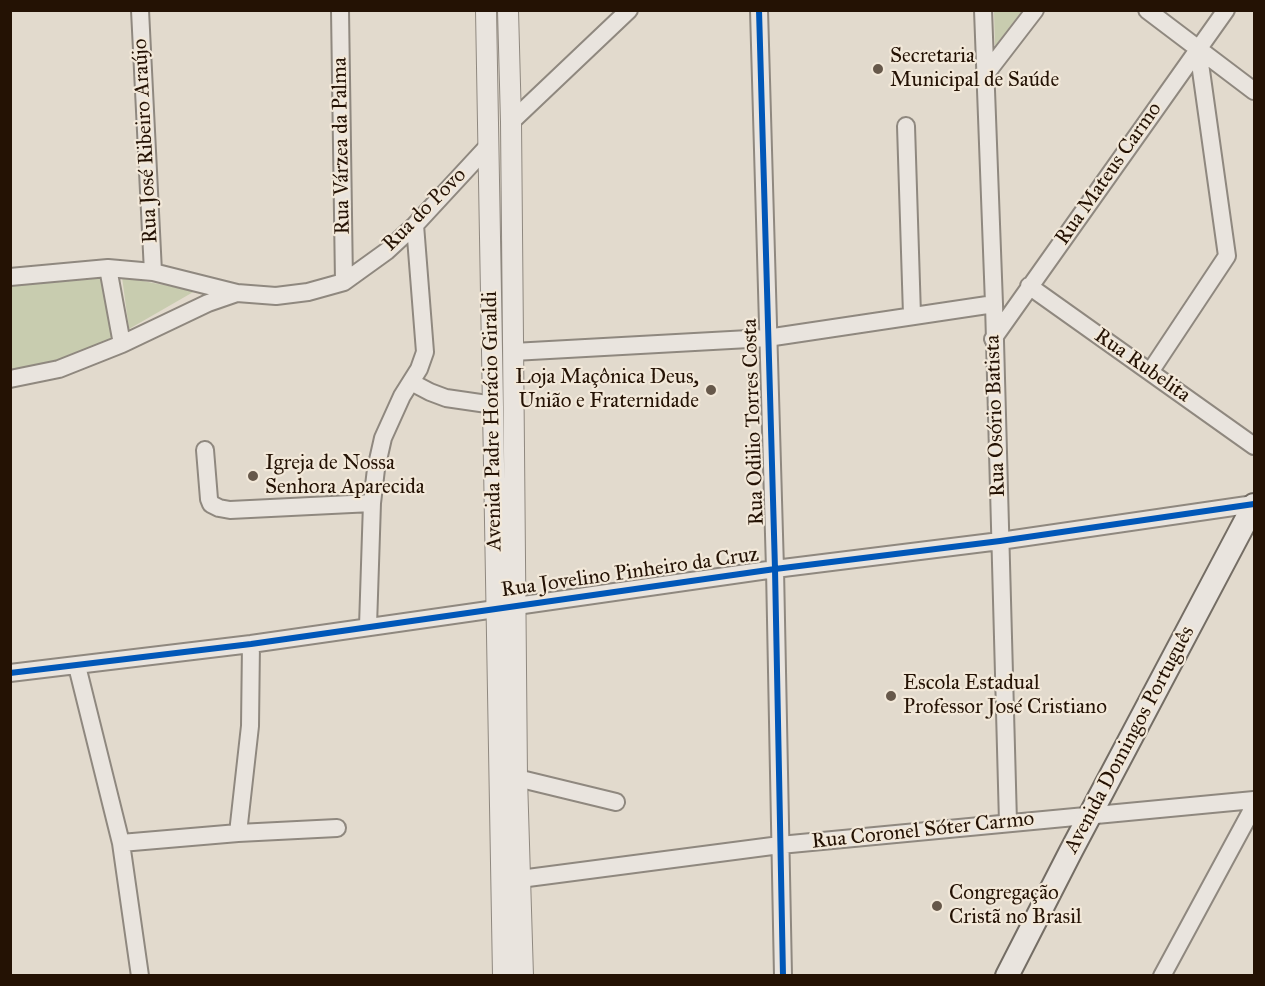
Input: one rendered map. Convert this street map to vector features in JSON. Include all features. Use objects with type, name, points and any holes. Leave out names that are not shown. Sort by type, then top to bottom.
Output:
[{"type":"main road","name":"Avenida Domingos Português","points":[[1007,975],[1254,505]]},
{"type":"street","name":"Rua José Ribeiro Araújo","points":[[140,10],[153,272]]},
{"type":"street","name":"Rua Várzea da Palma","points":[[340,10],[344,282]]},
{"type":"street","name":"Avenida Padre Horácio Giraldi","points":[[486,10],[503,975]]},
{"type":"street","name":"Avenida Padre Horácio Giraldi","points":[[508,10],[517,778],[523,975]]},
{"type":"street","points":[[511,122],[629,10]]},
{"type":"street","name":"Rua Odilio Torres Costa","points":[[759,10],[775,569],[783,975]]},
{"type":"street","name":"Rua Osório Batista","points":[[983,10],[994,304],[993,339],[1008,822]]},
{"type":"street","points":[[985,75],[1035,10]]},
{"type":"street","points":[[1147,10],[1254,91]]},
{"type":"street","name":"Rua Mateus Carmo","points":[[993,339],[1226,10]]},
{"type":"street","points":[[1150,372],[1227,256],[1198,49]]},
{"type":"street","points":[[906,126],[912,315]]},
{"type":"street","name":"Rua do Povo","points":[[10,379],[59,369],[122,344],[208,303],[237,293],[276,296],[308,292],[344,282],[387,250],[415,225],[489,145]]},
{"type":"street","points":[[368,626],[372,503],[376,469],[383,438],[394,412],[419,369],[425,352],[415,225]]},
{"type":"street","points":[[108,268],[122,344]]},
{"type":"street","points":[[10,277],[108,268],[153,272],[237,293]]},
{"type":"street","name":"Rua Rubelita","points":[[1029,286],[1254,446]]},
{"type":"street","points":[[513,351],[767,338],[994,304]]},
{"type":"street","points":[[411,382],[446,398],[494,405]]},
{"type":"street","points":[[205,450],[209,499],[211,504],[219,508],[372,503]]},
{"type":"street","name":"Rua Jovelino Pinheiro da Cruz","points":[[10,673],[251,644],[775,569],[1000,541],[1254,505]]},
{"type":"street","points":[[238,833],[250,726],[251,644]]},
{"type":"street","points":[[77,666],[121,843],[140,975]]},
{"type":"street","points":[[517,778],[616,802]]},
{"type":"street","name":"Rua Coronel Sóter Carmo","points":[[520,879],[780,845],[1254,800]]},
{"type":"street","points":[[1162,975],[1254,806]]},
{"type":"street","points":[[121,843],[238,833],[337,828]]},
{"type":"green space","points":[[994,11],[1022,11],[995,46]]},
{"type":"green space","points":[[122,277],[195,291],[129,329]]},
{"type":"green space","points":[[103,278],[113,338],[82,357],[11,372],[11,286]]},
{"type":"cycle path","points":[[759,10],[775,569],[783,976]]},
{"type":"cycle path","points":[[10,673],[251,644],[775,569],[1000,541],[1254,504]]},
{"type":"place","name":"Secretaria Municipal de Saúde","points":[[878,69]]},
{"type":"place","name":"Loja Maçônica Deus, União e Fraternidade","points":[[711,390]]},
{"type":"place","name":"Igreja de Nossa Senhora Aparecida","points":[[253,476]]},
{"type":"place","name":"Escola Estadual Professor José Cristiano","points":[[891,696]]},
{"type":"place","name":"Congregação Cristã no Brasil","points":[[937,906]]}]
